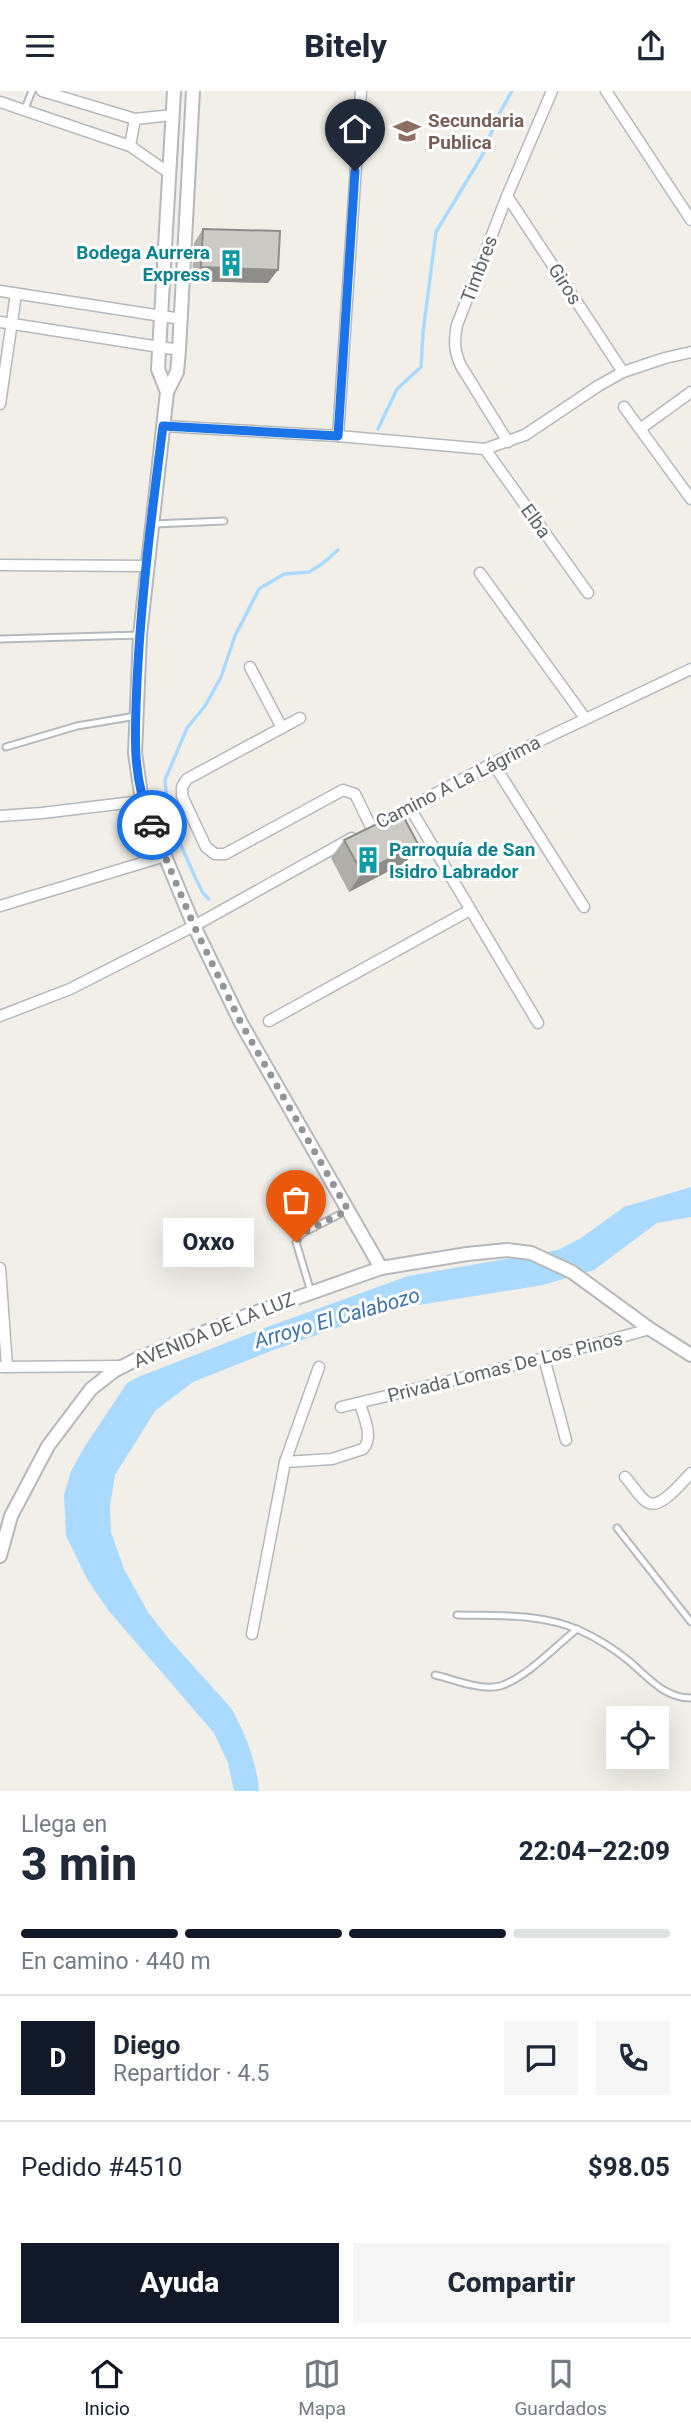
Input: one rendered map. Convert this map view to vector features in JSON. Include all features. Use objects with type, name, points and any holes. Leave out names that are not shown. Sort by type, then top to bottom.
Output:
[{"type":"street","points":[[42,91],[135,119],[172,115]]},
{"type":"street","points":[[167,392],[158,369],[174,91]]},
{"type":"street","points":[[193,91],[177,372],[167,392],[139,635],[135,753],[142,801],[194,926],[241,1023],[381,1268]]},
{"type":"street","points":[[338,436],[361,91]]},
{"type":"street","name":"Timbres","points":[[509,442],[461,366],[455,352],[454,339],[507,196],[552,91]]},
{"type":"street","points":[[606,91],[691,220]]},
{"type":"street","points":[[0,102],[130,146],[169,173]]},
{"type":"street","points":[[130,146],[135,119]]},
{"type":"street","name":"Giros","points":[[507,196],[623,372]]},
{"type":"street","points":[[0,291],[181,319]]},
{"type":"street","points":[[0,404],[16,293]]},
{"type":"street","points":[[0,322],[179,350]]},
{"type":"street","points":[[163,426],[338,436],[485,449],[524,435],[623,372],[691,352]]},
{"type":"street","points":[[640,429],[691,392]]},
{"type":"street","points":[[624,407],[691,499]]},
{"type":"street","name":"Elba","points":[[485,449],[588,593]]},
{"type":"street","points":[[0,565],[147,566]]},
{"type":"street","points":[[480,573],[585,718]]},
{"type":"street","points":[[250,667],[282,727]]},
{"type":"street","name":"Camino A La Lágrima","points":[[0,1016],[70,989],[194,926],[492,763],[691,669]]},
{"type":"street","points":[[300,718],[187,779],[182,787],[182,796],[206,847],[215,854],[225,854],[343,790],[355,794],[371,827]]},
{"type":"street","points":[[492,763],[584,907]]},
{"type":"street","points":[[0,816],[142,801]]},
{"type":"street","points":[[410,808],[538,1023]]},
{"type":"street","points":[[0,906],[165,856]]},
{"type":"street","points":[[270,1021],[470,910]]},
{"type":"street","name":"AVENIDA DE LA LUZ","points":[[11,1516],[48,1446],[73,1410],[91,1389],[123,1366],[139,1357],[381,1268],[490,1252],[531,1253],[572,1272],[650,1329],[691,1355]]},
{"type":"street","points":[[0,1268],[4,1367],[123,1366]]},
{"type":"street","name":"Privada Lomas De Los Pinos","points":[[341,1407],[544,1358],[650,1329]]},
{"type":"street","points":[[544,1358],[566,1440]]},
{"type":"street","points":[[252,1635],[285,1462],[320,1367]]},
{"type":"street","name":"Privada Lomas De Los Pinos","points":[[285,1462],[332,1459],[367,1446],[369,1438],[360,1403]]},
{"type":"street","points":[[625,1476],[646,1502],[654,1505],[661,1503],[691,1473]]},
{"type":"street","points":[[0,1528],[11,1516]]},
{"type":"street","points":[[0,1556],[11,1516]]},
{"type":"lane","points":[[24,112],[32,91]]},
{"type":"lane","points":[[150,524],[224,521]]},
{"type":"lane","points":[[0,639],[139,635]]},
{"type":"lane","points":[[6,747],[77,726],[136,716]]},
{"type":"lane","points":[[311,1292],[297,1238],[348,1210]]},
{"type":"lane","points":[[617,1528],[691,1622]]},
{"type":"lane","points":[[457,1615],[536,1618],[577,1629],[607,1645],[672,1696],[691,1698]]},
{"type":"lane","points":[[435,1675],[477,1685],[499,1686],[518,1677],[577,1629]]},
{"type":"water","name":"Arroyo El Calabozo","points":[[691,1187],[691,1217],[657,1223],[594,1270],[543,1285],[388,1310],[193,1382],[155,1411],[115,1475],[110,1506],[111,1532],[124,1569],[148,1612],[231,1708],[241,1727],[253,1759],[259,1791],[234,1791],[228,1763],[214,1733],[108,1610],[87,1579],[66,1536],[64,1495],[71,1471],[127,1383],[267,1327],[408,1276],[558,1250],[581,1238],[624,1207]]},
{"type":"building","points":[[203,229],[280,231],[278,270],[201,267]]},
{"type":"building","points":[[401,812],[418,844],[362,873],[344,840]]},
{"type":"waterway","points":[[378,429],[397,389],[421,367],[436,232],[483,154],[497,118],[512,91]]},
{"type":"waterway","points":[[209,899],[203,893],[173,827],[165,780],[187,728],[205,706],[221,677],[235,636],[259,589],[284,574],[309,572],[338,550]]},
{"type":"way so far","points":[[152,825],[194,926],[241,1023],[348,1210],[301,1234],[296,1242]]},
{"type":"place","name":"Secundaria Publica","points":[[407,131]]},
{"type":"place","name":"Bodega Aurrera Express","points":[[231,263]]},
{"type":"place","name":"Parroquía de San Isidro Labrador","points":[[368,860]]},
{"type":"place","name":"Oxxo","points":[[296,1242]]},
{"type":"route","points":[[152,825],[142,801],[137,773],[135,732],[139,635],[163,426],[338,436],[355,171]]}]
